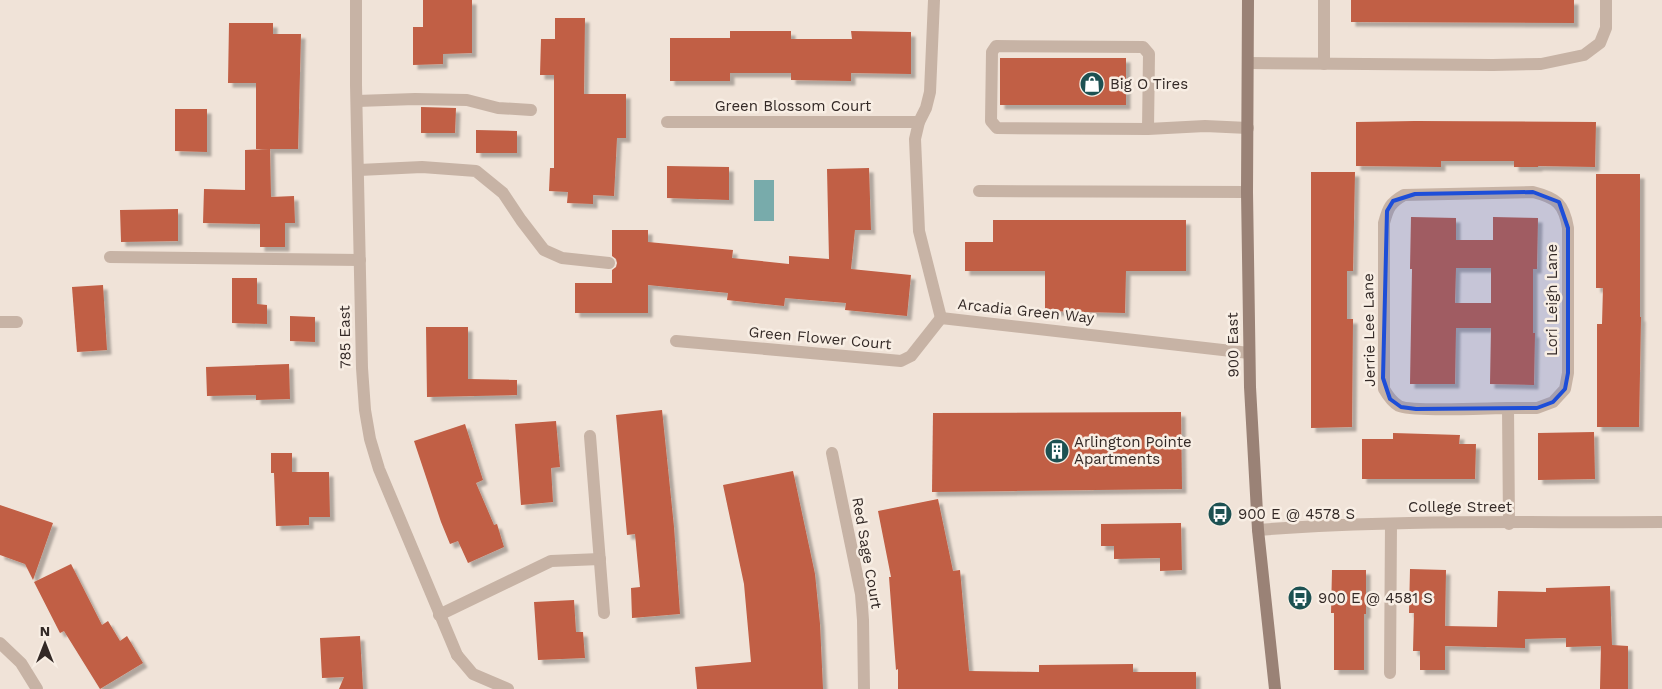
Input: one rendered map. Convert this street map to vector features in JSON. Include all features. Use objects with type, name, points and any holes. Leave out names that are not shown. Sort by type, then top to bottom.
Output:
[{"type":"main road","name":"900 East","points":[[1248,0],[1247,192],[1249,353],[1258,530],[1275,689]]},
{"type":"street","name":"785 East","points":[[356,0],[362,368],[365,410],[370,439],[439,615],[457,655],[473,674],[508,689]]},
{"type":"street","name":"Arcadia Green Way","points":[[934,0],[930,92],[915,139],[919,231],[941,318],[1249,353]]},
{"type":"street","points":[[1324,0],[1324,64]]},
{"type":"street","points":[[1248,63],[1493,66],[1541,64],[1584,55],[1600,43],[1606,28],[1606,0]]},
{"type":"street","points":[[1148,129],[1148,54],[1143,47],[996,46],[992,52],[991,121],[997,128],[1148,129],[1206,126],[1248,128]]},
{"type":"street","points":[[357,101],[467,100],[498,108],[531,110]]},
{"type":"street","name":"Green Blossom Court","points":[[667,122],[919,122]]},
{"type":"street","points":[[359,170],[422,167],[476,171],[503,193],[544,250],[562,258],[609,263]]},
{"type":"street","points":[[979,191],[1247,192]]},
{"type":"street","name":"Lori Leigh Lane","points":[[1393,201],[1404,195],[1416,194],[1533,192],[1547,195],[1559,202],[1566,214],[1568,228],[1568,372],[1565,389],[1553,402],[1537,408],[1508,408]]},
{"type":"street","name":"Jerrie Lee Lane","points":[[1393,201],[1387,211],[1384,223],[1384,388],[1390,398],[1401,407],[1416,409],[1508,408]]},
{"type":"street","points":[[110,258],[360,260]]},
{"type":"street","name":"Green Flower Court","points":[[676,341],[901,361],[911,356],[941,318]]},
{"type":"street","points":[[0,322],[17,322]]},
{"type":"street","points":[[1508,408],[1509,524]]},
{"type":"street","points":[[590,436],[604,613]]},
{"type":"street","name":"Red Sage Court","points":[[832,453],[861,594],[864,689]]},
{"type":"street","name":"College Street","points":[[1258,530],[1391,524],[1662,522]]},
{"type":"street","points":[[1390,673],[1391,524]]},
{"type":"street","points":[[439,615],[551,561],[600,559]]},
{"type":"street","points":[[0,643],[21,663],[37,689]]},
{"type":"highlighted area","points":[[1533,192],[1559,202],[1568,228],[1568,373],[1565,389],[1553,402],[1537,408],[1416,409],[1401,407],[1390,399],[1383,378],[1387,211],[1393,201],[1415,194]]},
{"type":"water","points":[[754,180],[774,180],[774,221],[754,221]]},
{"type":"building","points":[[423,0],[472,0],[472,53],[443,54],[443,64],[413,65],[413,27],[423,27]]},
{"type":"building","points":[[1351,0],[1574,0],[1574,23],[1351,22]]},
{"type":"building","points":[[555,18],[585,18],[584,94],[626,94],[626,138],[617,138],[614,196],[593,195],[593,204],[567,203],[568,192],[549,191],[550,168],[554,168],[554,75],[540,75],[541,39],[555,39]]},
{"type":"building","points":[[229,23],[273,23],[273,34],[301,34],[298,149],[256,149],[256,83],[228,83]]},
{"type":"building","points":[[730,31],[791,31],[791,39],[852,39],[851,31],[911,32],[911,74],[851,73],[851,81],[791,80],[791,73],[730,73],[730,81],[670,81],[670,38],[730,38]]},
{"type":"building","points":[[1000,58],[1126,58],[1126,105],[1000,105]]},
{"type":"building","points":[[421,107],[456,108],[455,133],[421,133]]},
{"type":"building","points":[[175,109],[207,109],[207,152],[175,151]]},
{"type":"building","points":[[1356,122],[1596,122],[1595,167],[1514,167],[1514,161],[1441,161],[1441,167],[1356,166]]},
{"type":"building","points":[[476,130],[517,131],[517,153],[476,153]]},
{"type":"building","points":[[270,149],[271,197],[294,196],[295,223],[285,223],[285,247],[260,247],[260,224],[203,223],[204,189],[245,190],[245,150]]},
{"type":"building","points":[[667,166],[729,167],[729,200],[667,198]]},
{"type":"building","points":[[869,168],[871,230],[855,230],[851,269],[911,275],[907,316],[845,310],[846,303],[785,298],[784,306],[727,300],[728,293],[648,285],[648,313],[575,313],[575,283],[612,283],[612,270],[616,267],[617,263],[616,259],[612,256],[612,230],[648,230],[648,242],[733,250],[732,258],[789,264],[789,256],[829,259],[827,169]]},
{"type":"building","points":[[1311,172],[1355,172],[1353,271],[1347,271],[1347,319],[1353,319],[1352,427],[1311,428]]},
{"type":"building","points":[[1596,174],[1640,174],[1641,317],[1639,427],[1597,427],[1597,324],[1602,324],[1603,288],[1596,288]]},
{"type":"building","points":[[178,209],[178,241],[121,242],[120,210]]},
{"type":"building","points":[[1411,217],[1456,218],[1456,240],[1493,240],[1493,217],[1538,218],[1537,269],[1533,269],[1534,385],[1490,384],[1491,328],[1456,328],[1455,384],[1410,384],[1412,269],[1410,269]],"holes":[[[1456,268],[1491,268],[1491,303],[1455,303]]]},
{"type":"building","points":[[993,220],[1186,220],[1186,271],[1126,271],[1125,313],[1045,311],[1045,271],[965,271],[965,242],[993,242]]},
{"type":"building","points":[[232,278],[257,278],[257,304],[267,305],[267,324],[232,323]]},
{"type":"building","points":[[103,285],[107,350],[77,352],[72,287]]},
{"type":"building","points":[[290,316],[315,317],[315,342],[290,341]]},
{"type":"building","points":[[426,327],[468,327],[468,379],[517,380],[517,395],[427,397]]},
{"type":"building","points":[[289,364],[290,399],[256,400],[256,395],[207,396],[206,367]]},
{"type":"building","points":[[662,410],[674,527],[680,614],[632,618],[631,588],[640,587],[635,534],[627,535],[616,415]]},
{"type":"building","name":"Arlington Pointe Apartments","points":[[1181,412],[1182,489],[932,492],[933,413]]},
{"type":"building","points":[[556,421],[560,467],[551,468],[553,502],[521,505],[515,424]]},
{"type":"building","points":[[465,424],[483,480],[476,483],[494,525],[497,524],[504,547],[468,563],[458,541],[450,544],[414,441]]},
{"type":"building","points":[[1594,432],[1595,479],[1538,480],[1538,433]]},
{"type":"building","points":[[1393,433],[1460,435],[1459,444],[1476,444],[1475,479],[1362,479],[1362,439],[1393,439]]},
{"type":"building","points":[[271,453],[292,453],[292,472],[329,472],[330,517],[309,517],[309,525],[276,526],[274,473],[271,473]]},
{"type":"building","points":[[793,471],[815,574],[820,624],[823,689],[697,689],[695,667],[751,662],[744,584],[723,485]]},
{"type":"building","points":[[938,499],[953,571],[960,570],[969,671],[1039,672],[1039,665],[1133,664],[1133,672],[1196,672],[1196,689],[898,689],[898,669],[896,670],[889,577],[891,577],[878,511]]},
{"type":"building","points":[[0,505],[53,523],[33,580],[25,564],[0,555]]},
{"type":"building","points":[[1181,523],[1182,570],[1160,571],[1160,558],[1114,559],[1114,546],[1101,546],[1101,524]]},
{"type":"building","points":[[71,564],[102,625],[108,621],[120,641],[127,636],[143,663],[100,689],[64,631],[60,633],[34,582]]},
{"type":"building","points":[[1410,569],[1446,570],[1445,626],[1497,627],[1498,591],[1546,592],[1546,588],[1610,586],[1612,645],[1628,646],[1628,689],[1600,689],[1601,646],[1566,647],[1566,638],[1525,639],[1525,648],[1445,646],[1445,670],[1420,670],[1420,651],[1413,651],[1414,613],[1409,613]]},
{"type":"building","points":[[1332,570],[1366,570],[1364,670],[1334,670],[1334,613],[1331,613]]},
{"type":"building","points":[[574,600],[576,632],[583,632],[585,658],[538,660],[534,602]]},
{"type":"building","points":[[360,636],[363,689],[339,689],[344,677],[322,678],[320,638]]},
{"type":"place","name":"Big O Tires","points":[[1092,84]]},
{"type":"place","name":"Arlington Pointe Apartments","points":[[1057,451]]},
{"type":"place","name":"900 E @ 4578 S","points":[[1220,514]]},
{"type":"place","name":"900 E @ 4581 S","points":[[1300,598]]}]
